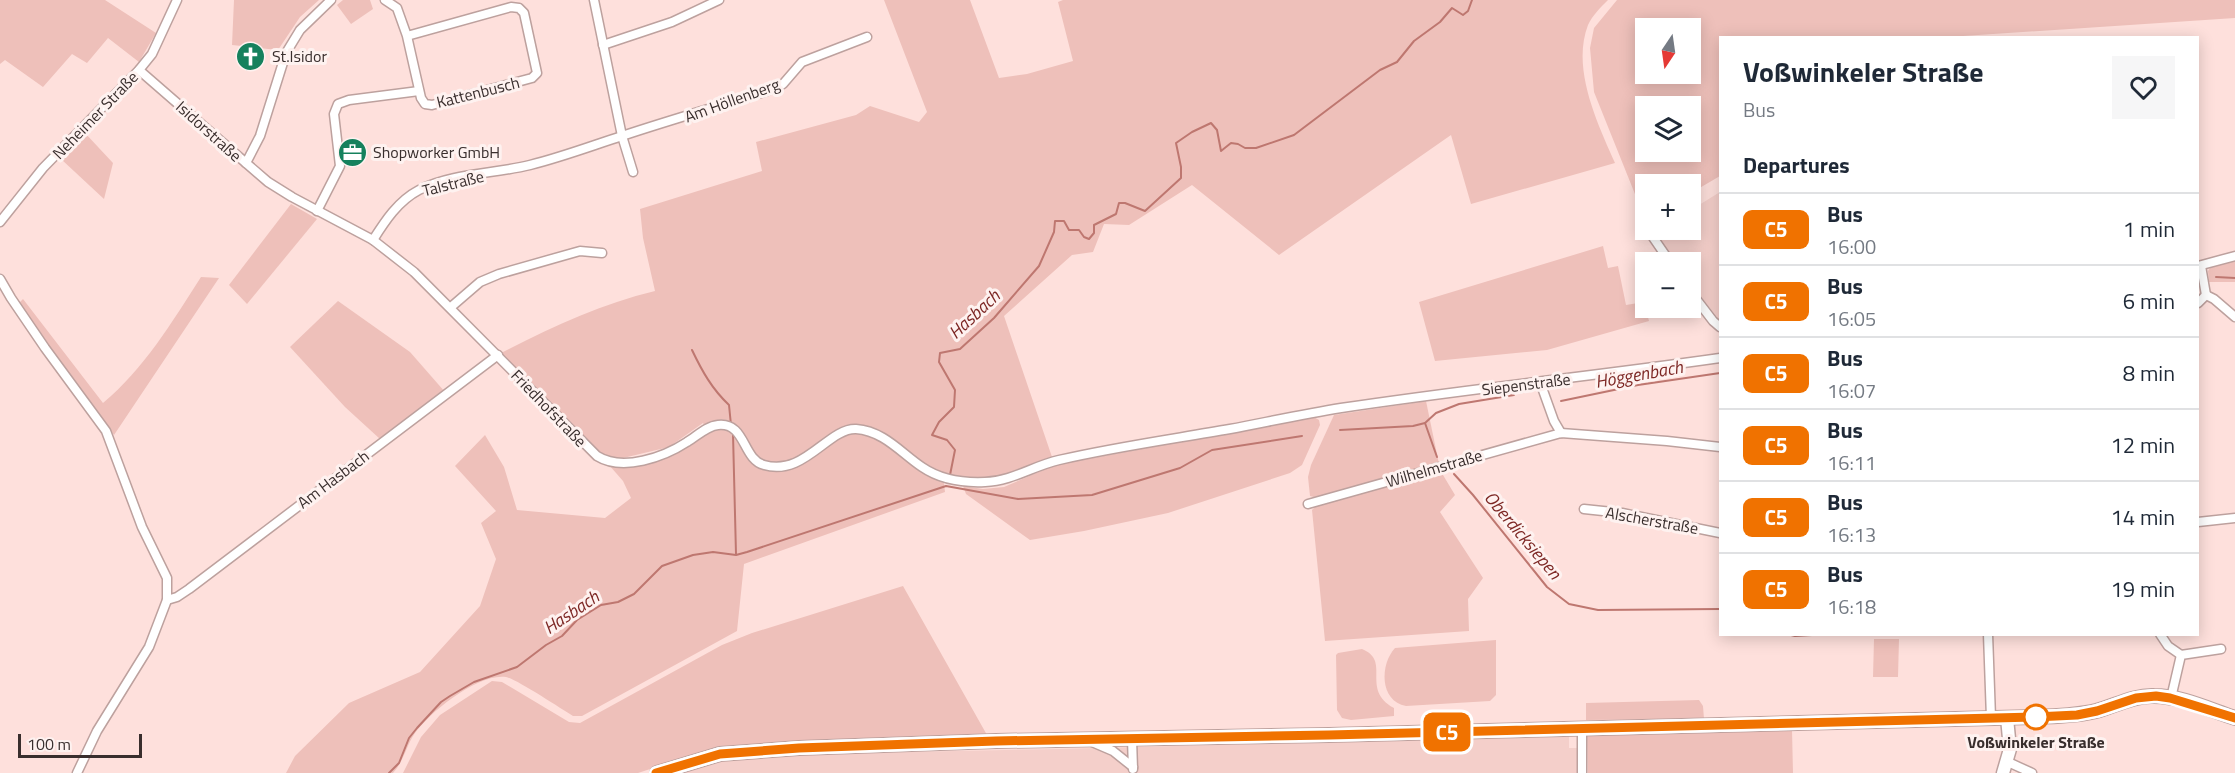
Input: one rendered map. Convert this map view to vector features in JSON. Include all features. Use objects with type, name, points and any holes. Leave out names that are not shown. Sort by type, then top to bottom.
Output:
[{"type":"main road","points":[[657,773],[720,754],[788,748],[2007,718],[2077,715],[2146,696],[2170,698],[2235,718]]},
{"type":"street","name":"Neheimer Straße","points":[[0,222],[43,168],[152,54],[177,0]]},
{"type":"street","name":"Isidorstraße","points":[[139,70],[246,164],[260,136],[286,53],[304,25],[331,0]]},
{"type":"street","name":"Kattenbusch","points":[[385,0],[397,8],[407,36],[423,102],[432,105],[532,78],[537,73],[524,13],[515,7],[407,36]]},
{"type":"street","points":[[594,0],[622,136],[633,172]]},
{"type":"street","points":[[603,45],[672,21],[719,0]]},
{"type":"street","name":"Am Höllenberg","points":[[622,136],[783,84],[802,62],[867,36]]},
{"type":"street","name":"Kattenbusch","points":[[316,210],[340,166],[334,114],[338,105],[349,100],[419,91]]},
{"type":"street","name":"Talstraße","points":[[373,240],[404,199],[421,189],[457,179],[529,166],[622,136]]},
{"type":"street","name":"Friedhofstraße","points":[[246,164],[268,182],[373,240],[414,272],[597,456],[608,461],[637,461],[663,454],[680,447],[716,425],[727,425],[735,429],[752,457],[766,466],[788,465],[802,460],[846,430],[860,430],[880,437]]},
{"type":"street","points":[[451,307],[474,287],[499,274],[580,251],[602,253]]},
{"type":"street","points":[[2235,256],[2199,266],[2206,295],[2235,317]]},
{"type":"street","points":[[0,279],[39,340],[106,431],[142,527],[167,578],[167,600],[149,647],[97,731],[77,773]]},
{"type":"street","points":[[2199,302],[2206,295]]},
{"type":"street","points":[[1701,305],[1719,326]]},
{"type":"street","name":"Am Hasbach","points":[[167,600],[189,589],[498,355]]},
{"type":"street","name":"Siepenstraße","points":[[880,437],[923,468],[942,477],[982,482],[1004,480],[1060,460],[1331,410],[1719,358]]},
{"type":"street","points":[[1540,382],[1554,421],[1561,433]]},
{"type":"street","name":"Wilhelmstraße","points":[[1308,504],[1561,433],[1719,447]]},
{"type":"street","name":"Alscherstraße","points":[[1584,509],[1622,513],[1719,533]]},
{"type":"street","points":[[2199,522],[2235,518]]},
{"type":"street","points":[[1988,636],[1991,718]]},
{"type":"street","points":[[2161,636],[2168,646],[2181,655],[2221,649]]},
{"type":"street","points":[[2170,698],[2181,655]]},
{"type":"street","points":[[2007,718],[2010,749],[2006,767],[2032,773]]},
{"type":"street","points":[[1582,728],[1582,773]]},
{"type":"street","points":[[1132,739],[1133,770]]},
{"type":"street","points":[[1086,740],[1106,747],[1133,770]]},
{"type":"shaded area","points":[[0,0],[105,0],[156,33],[139,62],[108,38],[87,63],[72,54],[43,87],[5,60],[0,64]]},
{"type":"shaded area","points":[[234,0],[319,0],[300,17],[278,50],[232,45]]},
{"type":"shaded area","points":[[343,0],[370,0],[373,9],[351,24],[337,5]]},
{"type":"shaded area","points":[[884,0],[970,0],[999,78],[1027,74],[1073,61],[1058,2],[1063,0],[1608,0],[1588,25],[1583,60],[1589,96],[1615,163],[1471,204],[1451,135],[1279,255],[1192,185],[1129,225],[1104,224],[1093,252],[1072,255],[1004,316],[1052,457],[1012,473],[987,479],[943,475],[945,492],[744,564],[737,631],[582,716],[573,716],[511,679],[495,677],[469,687],[443,705],[422,724],[393,773],[286,773],[295,756],[349,703],[420,672],[480,606],[496,559],[481,523],[496,511],[455,466],[485,435],[504,467],[517,510],[605,518],[631,498],[623,481],[609,465],[637,465],[662,459],[685,447],[707,431],[703,423],[669,447],[619,459],[599,454],[499,354],[576,318],[655,291],[643,238],[640,209],[762,171],[756,142],[856,115],[870,106],[919,122],[927,112]]},
{"type":"shaded area","points":[[1617,0],[2235,0],[2235,18],[1963,36],[1719,36],[1719,177],[1701,187],[1701,174],[1635,174],[1635,194],[1594,92],[1590,48],[1594,28]]},
{"type":"shaded area","points":[[84,132],[113,163],[104,199],[61,159]]},
{"type":"shaded area","points":[[1719,193],[1719,320],[1701,297],[1701,252],[1668,252],[1659,240],[1701,240],[1701,204]]},
{"type":"shaded area","points":[[291,204],[317,219],[247,304],[229,285]]},
{"type":"shaded area","points":[[1603,246],[1608,268],[1618,266],[1626,305],[1635,304],[1635,318],[1648,318],[1649,321],[1547,350],[1435,361],[1419,302]]},
{"type":"shaded area","points":[[2235,260],[2235,282],[2209,282],[2208,271],[2212,265]]},
{"type":"shaded area","points":[[201,277],[219,278],[114,435],[18,304],[23,299],[103,403],[118,390],[144,360]]},
{"type":"shaded area","points":[[338,301],[410,352],[445,392],[380,439],[345,407],[290,347]]},
{"type":"shaded area","points":[[1426,401],[1439,464],[1317,498],[1310,496],[1308,477],[1311,465],[1334,415]]},
{"type":"shaded area","points":[[1314,417],[1319,420],[1320,425],[1302,465],[1290,473],[1168,513],[1084,531],[1030,540],[966,494],[963,486],[983,489],[1004,487],[1055,465]]},
{"type":"shaded area","points":[[1440,470],[1455,495],[1440,512],[1483,578],[1468,599],[1469,631],[1325,641],[1312,510],[1316,506]]},
{"type":"shaded area","points":[[903,586],[987,735],[717,747],[638,773],[403,773],[421,737],[440,715],[492,681],[502,682],[569,722],[580,723],[722,645],[752,633]]},
{"type":"shaded area","points":[[1874,639],[1899,639],[1898,677],[1873,677]]},
{"type":"shaded area","points":[[1496,640],[1496,695],[1490,701],[1406,706],[1397,703],[1387,690],[1385,672],[1390,655],[1395,648]]},
{"type":"shaded area","points":[[1362,649],[1371,654],[1375,661],[1379,692],[1384,701],[1394,708],[1394,716],[1351,720],[1342,718],[1337,710],[1336,655]]},
{"type":"shaded area","points":[[1699,700],[1703,706],[1704,719],[1586,720],[1586,703]]},
{"type":"shaded area","points":[[1792,729],[1793,773],[1588,773],[1587,734]]},
{"type":"shaded area","points":[[1569,736],[1569,748],[1578,748],[1579,773],[681,773],[721,759],[852,753]]},
{"type":"waterway","name":"Hasbach","points":[[950,475],[955,450],[947,440],[932,435],[939,422],[954,407],[955,390],[939,362],[940,353],[960,349],[994,318],[1039,266],[1054,232],[1055,221],[1064,221],[1069,230],[1079,230],[1084,237],[1089,239],[1094,233],[1094,225],[1116,214],[1119,203],[1145,211],[1181,178],[1176,143],[1211,123],[1217,130],[1221,151],[1231,143],[1245,148],[1256,148],[1294,135],[1380,70],[1397,62],[1414,41],[1440,22],[1452,8],[1463,15],[1468,11],[1472,0]]},
{"type":"waterway","name":"Höggenbach","points":[[2216,277],[2235,278]]},
{"type":"waterway","points":[[692,350],[717,393],[729,405],[731,425]]},
{"type":"waterway","name":"Höggenbach","points":[[1561,401],[1638,385],[1719,373]]},
{"type":"waterway","name":"Höggenbach","points":[[1340,430],[1413,426],[1425,423],[1436,413],[1459,404],[1514,395]]},
{"type":"waterway","name":"Oberdicksiepen","points":[[1425,423],[1437,457]]},
{"type":"waterway","points":[[733,434],[736,554]]},
{"type":"waterway","name":"Hasbach","points":[[389,773],[399,763],[409,738],[441,702],[474,682],[517,667],[562,636],[577,620],[601,605],[618,602],[634,594],[662,566],[693,555],[713,552],[736,555],[747,552],[946,486],[1018,499],[1092,495],[1180,468],[1212,450],[1302,436]]},
{"type":"waterway","name":"Oberdicksiepen","points":[[1454,474],[1547,587],[1569,604],[1598,610],[1719,609]]},
{"type":"bus line","name":"C5","points":[[656,773],[720,754],[799,748],[996,741],[2035,717],[2077,715],[2146,696],[2170,698],[2235,718]]},
{"type":"place","name":"St.Isidor","points":[[251,56]]},
{"type":"place","name":"Shopworker GmbH","points":[[352,152]]},
{"type":"place","name":"Voßwinkeler Straße","points":[[2036,717]]}]
